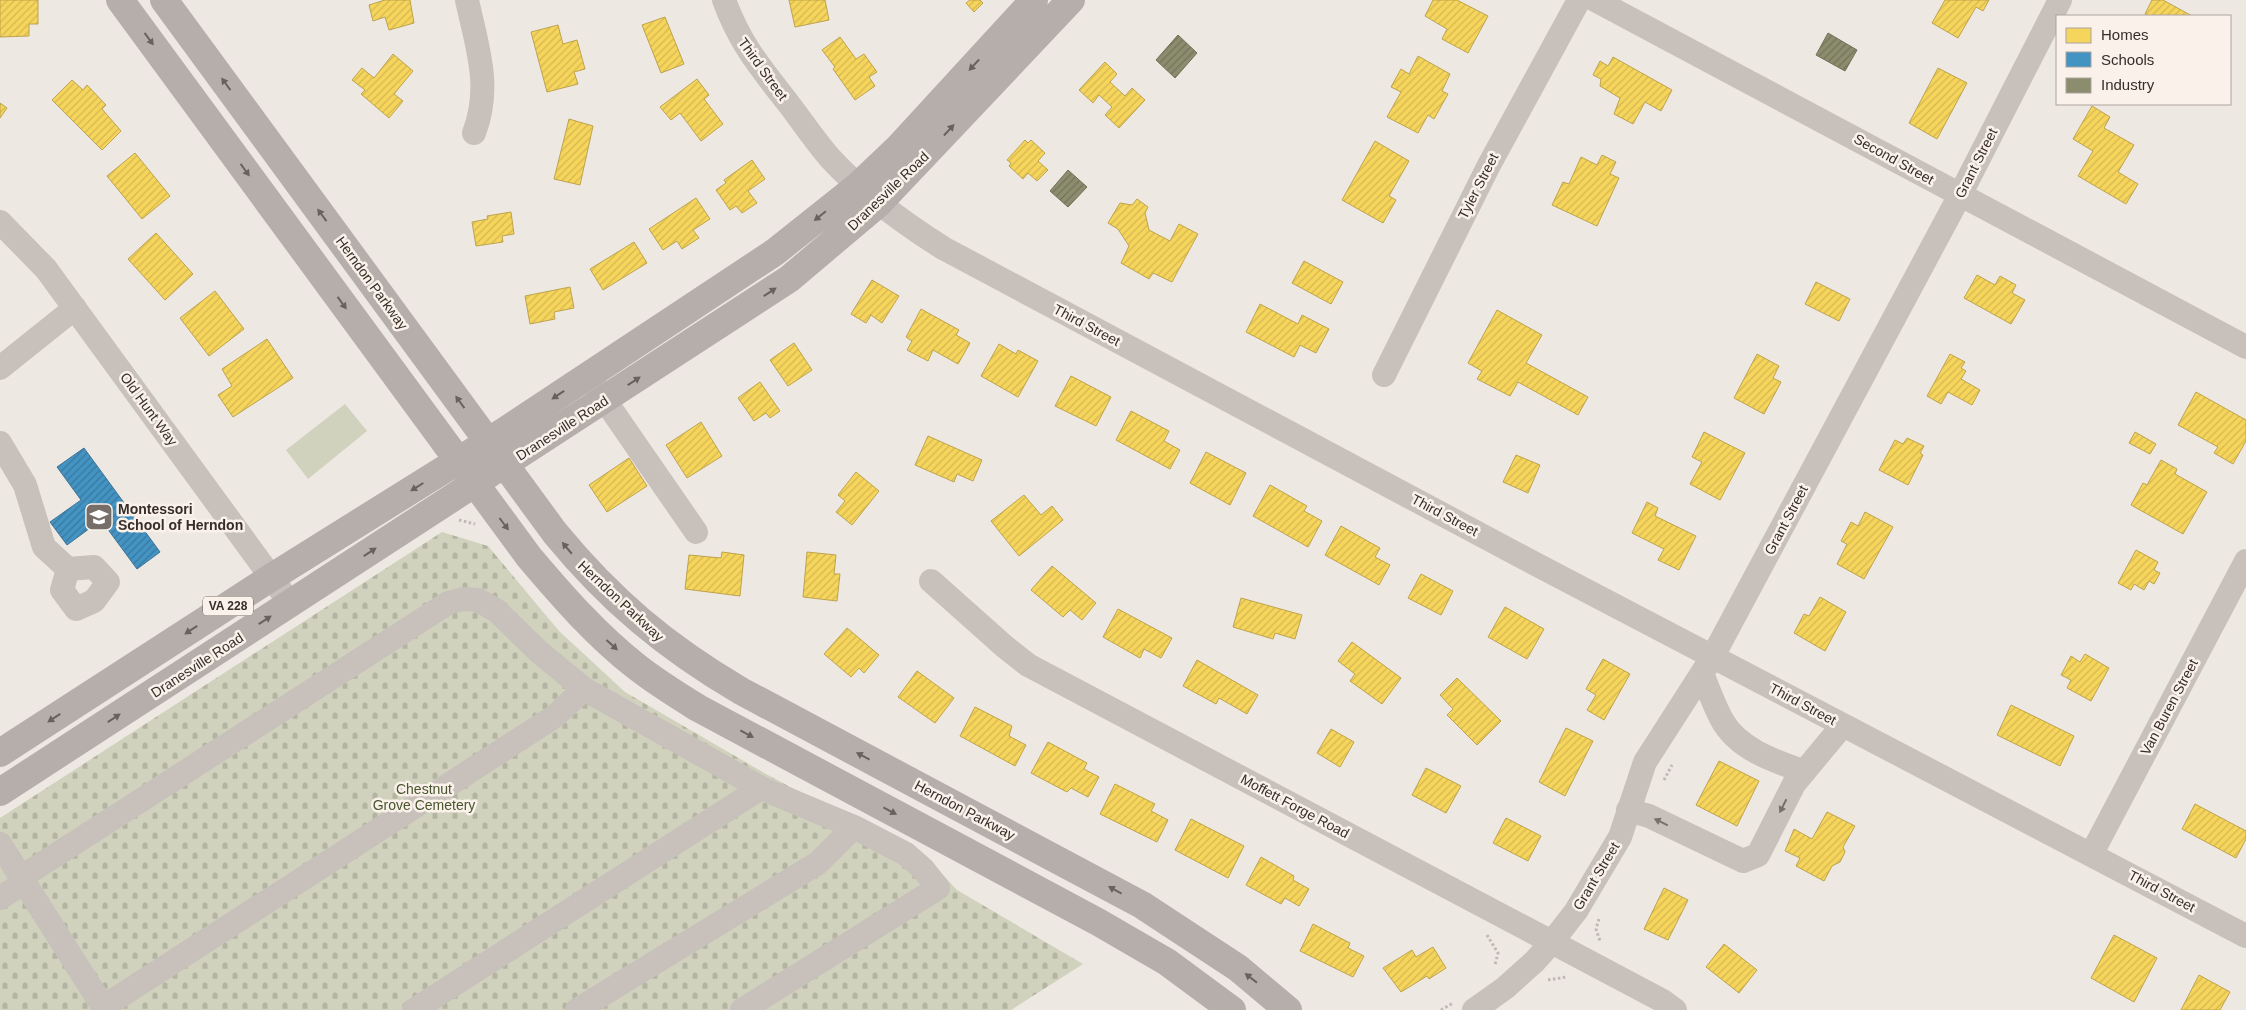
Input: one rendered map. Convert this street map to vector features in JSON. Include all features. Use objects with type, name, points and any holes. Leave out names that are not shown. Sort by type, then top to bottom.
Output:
[{"type":"main road","points":[[120,0],[475,484],[553,586],[609,643],[637,667],[698,708],[1112,930],[1167,962],[1232,1010]]},
{"type":"main road","name":"Herndon Parkway","points":[[164,0],[555,533],[579,562],[630,612],[680,653],[765,704],[1142,905],[1238,968],[1288,1010]]},
{"type":"main road","name":"Dranesville Road","points":[[0,753],[272,577],[488,442],[775,252],[858,186],[898,148],[1034,0]]},
{"type":"main road","name":"Dranesville Road","points":[[0,792],[789,279],[879,203],[1071,0]]},
{"type":"street","points":[[467,0],[483,73],[484,96],[474,133]]},
{"type":"street","name":"Third Street","points":[[724,0],[733,24],[748,53],[830,158],[858,186],[904,223],[943,248],[1708,665],[1843,725],[2040,828],[2092,853],[2246,936]]},
{"type":"street","name":"Tyler Street","points":[[1384,375],[1466,209],[1579,0]]},
{"type":"street","name":"Second Street","points":[[1595,0],[2246,347]]},
{"type":"street","name":"Grant Street","points":[[1466,1005],[1505,988],[1535,961],[1576,911],[1620,837],[1645,762],[1708,665],[1960,195],[2060,0]]},
{"type":"street","name":"Old Hunt Way","points":[[0,222],[46,269],[290,603]]},
{"type":"street","points":[[0,368],[75,308]]},
{"type":"street","points":[[588,376],[696,532]]},
{"type":"street","points":[[0,444],[25,484],[44,547],[68,568]]},
{"type":"street","name":"Van Buren Street","points":[[2092,853],[2246,561]]},
{"type":"street","name":"Moffett Forge Road","points":[[931,581],[1028,665],[1663,1001],[1675,1010]]},
{"type":"street","points":[[0,898],[22,880],[448,603],[463,599],[478,600],[497,611],[538,651],[584,689],[761,788],[854,827],[906,854],[938,888],[742,1010]]},
{"type":"street","points":[[1708,665],[1723,722],[1739,740],[1772,760],[1803,772]]},
{"type":"street","points":[[0,844],[104,1008],[554,717],[584,689]]},
{"type":"street","points":[[1628,810],[1649,816],[1743,861],[1758,855],[1803,772],[1843,725]]},
{"type":"street","points":[[414,1010],[761,788]]},
{"type":"street","points":[[577,1010],[818,863],[854,827]]},
{"type":"path","points":[[1486,933],[1498,953],[1498,959],[1492,974]]},
{"type":"path","points":[[1542,986],[1555,978],[1563,976],[1572,978]]},
{"type":"path","points":[[1441,1010],[1466,1005]]},
{"type":"green space","points":[[345,404],[367,431],[308,479],[286,450]]},
{"type":"green space","name":"Chestnut Grove Cemetery","points":[[442,532],[488,546],[559,631],[625,692],[766,774],[931,862],[957,890],[1083,964],[1011,1010],[0,1010],[0,818]]},
{"type":"building: Homes","points":[[0,0],[38,0],[38,24],[29,24],[29,36],[0,37]]},
{"type":"building: Homes","points":[[385,0],[410,0],[414,23],[389,30],[385,17],[373,21],[369,5]]},
{"type":"building: Homes","points":[[789,0],[825,0],[829,20],[795,27]]},
{"type":"building: Homes","points":[[970,0],[980,0],[983,3],[974,12],[966,3]]},
{"type":"building: Homes","points":[[1433,0],[1457,0],[1488,16],[1468,53],[1442,39],[1447,29],[1425,16]]},
{"type":"building: Homes","points":[[1945,0],[1989,0],[1983,11],[1976,7],[1958,38],[1932,23]]},
{"type":"building: Homes","points":[[2152,0],[2163,0],[2190,15],[2147,15],[2145,14]]},
{"type":"building: Homes","points":[[665,17],[684,64],[661,73],[642,25]]},
{"type":"building: Homes","points":[[558,25],[563,44],[577,40],[585,69],[574,72],[578,84],[547,92],[531,32]]},
{"type":"building: Homes","points":[[840,37],[856,59],[864,54],[877,72],[869,77],[875,86],[855,100],[822,50]]},
{"type":"building: Homes","points":[[393,54],[413,71],[394,94],[403,101],[389,118],[361,94],[365,90],[352,80],[362,68],[374,78]]},
{"type":"building: Homes","points":[[1418,56],[1450,74],[1442,91],[1448,94],[1434,119],[1428,115],[1418,133],[1387,117],[1401,92],[1391,87],[1401,69],[1409,74]]},
{"type":"building: Homes","points":[[1613,57],[1672,90],[1661,111],[1645,102],[1633,124],[1614,114],[1620,98],[1600,86],[1601,79],[1593,75],[1600,61],[1608,66]]},
{"type":"building: Homes","points":[[1105,62],[1117,74],[1110,82],[1125,96],[1132,88],[1145,100],[1119,128],[1105,115],[1112,107],[1099,95],[1093,103],[1079,90]]},
{"type":"building: Homes","points":[[1938,68],[1967,83],[1937,139],[1909,123]]},
{"type":"building: Homes","points":[[697,79],[709,95],[704,99],[723,124],[701,141],[680,113],[671,120],[660,107]]},
{"type":"building: Homes","points":[[72,80],[83,90],[87,85],[106,105],[102,109],[121,131],[102,150],[52,100]]},
{"type":"building: Homes","points":[[0,103],[7,108],[0,118]]},
{"type":"building: Homes","points":[[2092,106],[2110,117],[2104,128],[2134,145],[2118,172],[2138,184],[2126,204],[2078,176],[2093,151],[2073,139]]},
{"type":"building: Homes","points":[[569,119],[593,126],[580,185],[554,179]]},
{"type":"building: Homes","points":[[1025,140],[1028,143],[1031,140],[1045,153],[1038,161],[1048,170],[1037,181],[1028,173],[1023,179],[1009,166],[1011,163],[1007,160]]},
{"type":"building: Homes","points":[[1375,141],[1409,161],[1389,196],[1396,200],[1383,223],[1342,200]]},
{"type":"building: Homes","points":[[135,153],[170,196],[142,219],[107,176]]},
{"type":"building: Homes","points":[[1602,155],[1616,162],[1610,174],[1619,178],[1597,226],[1552,205],[1563,182],[1569,184],[1581,157],[1597,165]]},
{"type":"building: Homes","points":[[752,160],[765,179],[748,191],[757,203],[742,213],[736,206],[730,210],[716,190],[726,183],[724,180]]},
{"type":"building: Homes","points":[[696,198],[710,219],[693,230],[699,238],[682,249],[677,241],[663,250],[649,229]]},
{"type":"building: Homes","points":[[1137,199],[1148,207],[1145,213],[1149,230],[1170,241],[1179,224],[1198,234],[1172,282],[1153,273],[1149,279],[1121,263],[1129,246],[1118,229],[1108,223],[1120,203],[1132,205]]},
{"type":"building: Homes","points":[[511,212],[514,234],[502,236],[503,242],[476,246],[472,222],[488,219],[487,216]]},
{"type":"building: Homes","points":[[156,233],[193,274],[165,300],[128,259]]},
{"type":"building: Homes","points":[[634,242],[647,263],[603,290],[590,269]]},
{"type":"building: Homes","points":[[1304,261],[1343,282],[1331,304],[1292,283]]},
{"type":"building: Homes","points":[[1977,275],[1995,285],[2000,276],[2016,285],[2012,293],[2025,300],[2011,324],[1964,298]]},
{"type":"building: Homes","points":[[872,280],[899,296],[882,323],[871,315],[866,323],[851,314]]},
{"type":"building: Homes","points":[[1816,282],[1850,299],[1839,321],[1805,304]]},
{"type":"building: Homes","points":[[570,287],[574,308],[554,312],[555,319],[530,324],[525,296]]},
{"type":"building: Homes","points":[[215,291],[244,329],[209,356],[180,318]]},
{"type":"building: Homes","points":[[1260,304],[1298,324],[1302,315],[1329,329],[1316,353],[1300,345],[1294,357],[1246,332]]},
{"type":"building: Homes","points":[[921,309],[959,330],[956,335],[970,343],[958,364],[933,350],[928,361],[907,350],[912,341],[906,337]]},
{"type":"building: Homes","points":[[1497,310],[1542,335],[1526,363],[1588,397],[1578,415],[1518,382],[1510,396],[1477,379],[1482,371],[1468,363]]},
{"type":"building: Homes","points":[[267,339],[293,378],[233,417],[218,395],[232,386],[222,369]]},
{"type":"building: Homes","points":[[794,343],[812,370],[788,386],[770,360]]},
{"type":"building: Homes","points":[[999,344],[1016,354],[1018,350],[1038,361],[1018,397],[981,376]]},
{"type":"building: Homes","points":[[1757,354],[1779,366],[1773,378],[1781,382],[1764,414],[1734,398]]},
{"type":"building: Homes","points":[[1950,354],[1965,362],[1961,368],[1966,371],[1961,379],[1980,390],[1972,405],[1948,392],[1941,404],[1927,396]]},
{"type":"building: Homes","points":[[1071,376],[1111,397],[1096,426],[1055,406]]},
{"type":"building: Homes","points":[[760,382],[780,411],[770,418],[766,413],[754,421],[738,398]]},
{"type":"building: Homes","points":[[2196,392],[2246,420],[2246,441],[2233,464],[2214,453],[2218,447],[2178,425]]},
{"type":"building: Homes","points":[[1131,411],[1169,431],[1164,441],[1180,450],[1170,469],[1116,440]]},
{"type":"building: Homes","points":[[701,422],[722,456],[687,478],[666,445]]},
{"type":"building: Homes","points":[[1704,432],[1745,453],[1720,500],[1690,484],[1702,462],[1692,457]]},
{"type":"building: Homes","points":[[2135,432],[2156,444],[2150,454],[2129,443]]},
{"type":"building: Homes","points":[[928,436],[982,460],[973,481],[957,474],[954,482],[915,465]]},
{"type":"building: Homes","points":[[1907,438],[1924,446],[1920,453],[1923,455],[1908,485],[1879,470],[1895,440],[1903,444]]},
{"type":"building: Homes","points":[[1206,452],[1246,473],[1230,505],[1190,483]]},
{"type":"building: Homes","points":[[1516,455],[1540,465],[1528,493],[1503,482]]},
{"type":"building: Homes","points":[[629,458],[647,486],[607,512],[589,485]]},
{"type":"building: Homes","points":[[2161,460],[2177,469],[2175,474],[2207,492],[2183,534],[2131,505],[2143,483],[2147,485]]},
{"type":"building: Homes","points":[[856,472],[879,491],[852,525],[836,512],[845,501],[838,495]]},
{"type":"building: Homes","points":[[1270,485],[1307,506],[1304,511],[1322,521],[1308,547],[1253,516]]},
{"type":"building: Homes","points":[[1024,495],[1041,515],[1052,506],[1063,520],[1019,556],[991,521]]},
{"type":"building: Homes","points":[[1647,502],[1658,508],[1655,516],[1696,536],[1679,570],[1658,560],[1664,549],[1632,533]]},
{"type":"building: Homes","points":[[1865,512],[1893,527],[1864,579],[1837,564],[1847,544],[1841,541],[1851,522],[1858,526]]},
{"type":"building: Homes","points":[[1341,526],[1380,548],[1375,557],[1390,565],[1379,585],[1325,555]]},
{"type":"building: Homes","points":[[2136,550],[2158,562],[2154,570],[2160,573],[2154,584],[2149,581],[2144,590],[2134,584],[2131,590],[2118,583]]},
{"type":"building: Homes","points":[[722,552],[744,555],[740,596],[685,589],[689,555],[721,558]]},
{"type":"building: Homes","points":[[807,552],[836,555],[834,574],[840,574],[837,601],[803,597]]},
{"type":"building: Homes","points":[[1052,566],[1096,603],[1082,620],[1070,610],[1063,617],[1031,590]]},
{"type":"building: Homes","points":[[1421,574],[1453,591],[1441,615],[1408,598]]},
{"type":"building: Homes","points":[[1820,597],[1846,612],[1825,651],[1794,633],[1804,614],[1809,616]]},
{"type":"building: Homes","points":[[1241,598],[1302,615],[1295,639],[1275,633],[1273,639],[1233,627]]},
{"type":"building: Homes","points":[[1505,607],[1544,629],[1527,659],[1488,637]]},
{"type":"building: Homes","points":[[1118,609],[1172,638],[1161,658],[1144,649],[1140,658],[1103,637]]},
{"type":"building: Homes","points":[[847,628],[879,655],[864,673],[859,668],[851,677],[824,654]]},
{"type":"building: Homes","points":[[1352,642],[1401,678],[1382,704],[1350,681],[1355,674],[1338,661]]},
{"type":"building: Homes","points":[[2085,654],[2109,668],[2091,701],[2067,688],[2071,680],[2061,675],[2071,656],[2080,662]]},
{"type":"building: Homes","points":[[1603,659],[1630,674],[1604,720],[1587,710],[1596,695],[1586,689]]},
{"type":"building: Homes","points":[[1197,660],[1258,695],[1247,714],[1219,698],[1216,704],[1183,686]]},
{"type":"building: Homes","points":[[917,671],[954,698],[935,723],[898,697]]},
{"type":"building: Homes","points":[[1457,678],[1501,721],[1477,745],[1447,715],[1453,709],[1440,695]]},
{"type":"building: Homes","points":[[2011,705],[2074,736],[2060,766],[1997,735]]},
{"type":"building: Homes","points":[[975,707],[1012,726],[1009,736],[1026,745],[1015,766],[960,736]]},
{"type":"building: Homes","points":[[1566,728],[1593,741],[1565,796],[1539,782]]},
{"type":"building: Homes","points":[[1331,729],[1354,742],[1340,767],[1317,753]]},
{"type":"building: Homes","points":[[1048,742],[1087,763],[1084,769],[1099,777],[1088,797],[1071,788],[1067,792],[1031,773]]},
{"type":"building: Homes","points":[[1719,761],[1759,781],[1737,826],[1696,805]]},
{"type":"building: Homes","points":[[1426,768],[1461,786],[1446,813],[1412,795]]},
{"type":"building: Homes","points":[[1115,784],[1155,804],[1151,811],[1168,820],[1157,842],[1100,814]]},
{"type":"building: Homes","points":[[2195,804],[2246,831],[2246,839],[2236,858],[2182,829]]},
{"type":"building: Homes","points":[[1827,812],[1855,826],[1843,847],[1845,852],[1840,862],[1832,866],[1824,881],[1796,866],[1800,858],[1785,851],[1794,829],[1812,839]]},
{"type":"building: Homes","points":[[1506,818],[1541,836],[1528,861],[1493,843]]},
{"type":"building: Homes","points":[[1191,819],[1244,846],[1228,878],[1175,850]]},
{"type":"building: Homes","points":[[1261,857],[1294,876],[1293,880],[1309,889],[1299,906],[1285,898],[1281,904],[1246,885]]},
{"type":"building: Homes","points":[[1664,888],[1688,900],[1668,940],[1644,929]]},
{"type":"building: Homes","points":[[1313,924],[1350,943],[1348,948],[1364,956],[1353,977],[1300,951]]},
{"type":"building: Homes","points":[[2114,935],[2157,958],[2134,1002],[2091,978]]},
{"type":"building: Homes","points":[[1724,944],[1757,970],[1739,993],[1706,967]]},
{"type":"building: Homes","points":[[1433,947],[1446,968],[1429,979],[1427,976],[1401,992],[1383,968],[1412,950],[1416,957]]},
{"type":"building: Homes","points":[[2199,975],[2230,992],[2220,1010],[2181,1010]]},
{"type":"building: Schools","points":[[84,448],[160,552],[137,569],[101,520],[67,545],[50,522],[81,500],[57,467]]},
{"type":"building: Industry","points":[[1828,33],[1857,50],[1845,71],[1816,55]]},
{"type":"building: Industry","points":[[1178,35],[1197,53],[1175,78],[1156,60]]},
{"type":"building: Industry","points":[[1068,170],[1087,187],[1068,207],[1050,191]]},
{"type":"place","name":"Montessori School of Herndon","points":[[99,517]]}]
